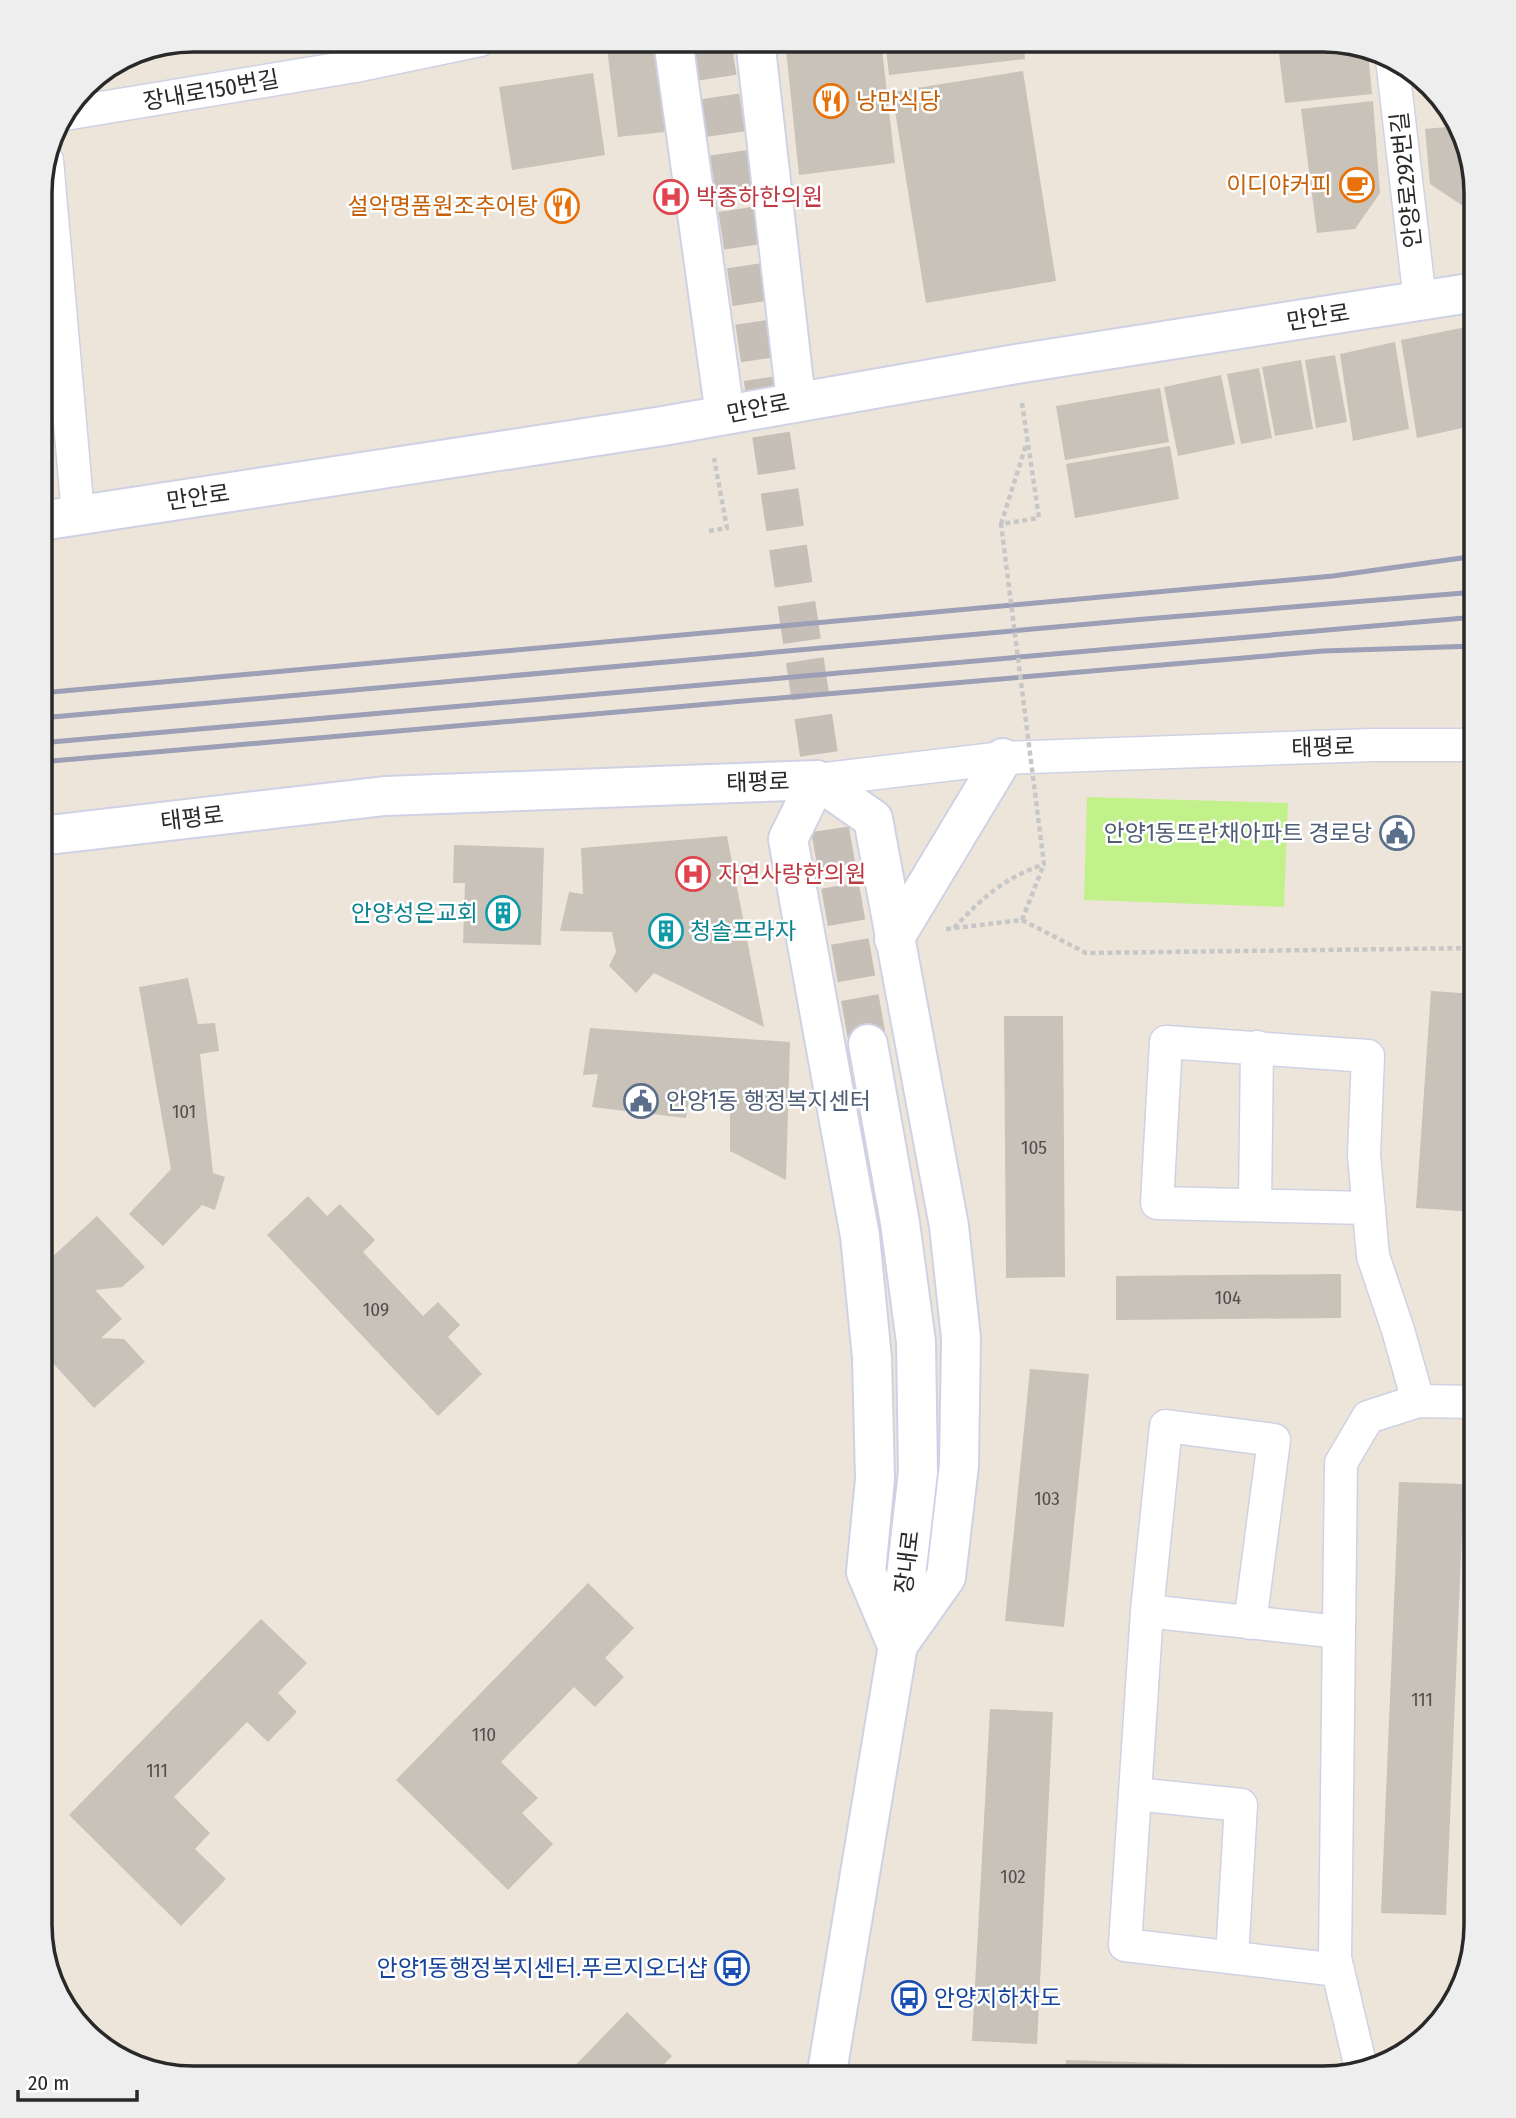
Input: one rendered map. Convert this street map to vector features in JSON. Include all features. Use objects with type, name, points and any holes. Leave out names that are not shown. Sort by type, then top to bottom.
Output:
[{"type":"street","points":[[674,52],[716,416]]},
{"type":"street","points":[[756,52],[796,401]]},
{"type":"street","name":"장내로150번길","points":[[80,111],[354,53]]},
{"type":"street","name":"안양로292번길","points":[[1393,72],[1420,301]]},
{"type":"street","points":[[53,228],[78,514]]},
{"type":"street","name":"만안로","points":[[53,519],[376,471],[1464,294]]},
{"type":"street","name":"태평로","points":[[53,835],[385,796],[817,780],[1003,758],[1372,745],[1464,745]]},
{"type":"street","points":[[894,939],[1003,758]]},
{"type":"street","points":[[817,780],[873,819],[949,1226],[961,1338],[959,1465],[947,1577],[898,1645],[866,1572],[874,1465],[872,1358],[860,1236],[788,839],[817,780]]},
{"type":"street","points":[[1369,1208],[1157,1203],[1166,1042],[1368,1055],[1364,1155],[1369,1208],[1373,1256],[1418,1401]]},
{"type":"street","name":"장내로","points":[[828,2066],[898,1645],[918,1472],[916,1342],[900,1223],[868,1044]]},
{"type":"street","points":[[1255,1205],[1257,1046]]},
{"type":"street","points":[[1359,2061],[1335,1958],[1341,1463],[1368,1418],[1418,1401],[1464,1402]]},
{"type":"street","points":[[1250,1623],[1274,1440],[1166,1426],[1147,1611],[1125,1945],[1338,1970]]},
{"type":"street","points":[[1147,1611],[1339,1632]]},
{"type":"street","points":[[1135,1794],[1241,1805],[1232,1957]]},
{"type":"path","points":[[1001,524],[1039,518],[1016,365]]},
{"type":"path","points":[[709,531],[727,528],[716,416]]},
{"type":"path","points":[[1022,920],[1044,864],[1001,524],[1027,441]]},
{"type":"path","points":[[954,928],[983,897],[1012,876],[1044,864]]},
{"type":"path","points":[[894,939],[1022,920],[1086,953],[1464,947]]},
{"type":"green space","points":[[1087,797],[1288,803],[1284,907],[1084,900]]},
{"type":"building","points":[[608,52],[656,52],[665,132],[618,137]]},
{"type":"building","points":[[786,53],[882,53],[895,163],[799,175]]},
{"type":"building","points":[[886,53],[1024,53],[1025,59],[889,75]]},
{"type":"building","points":[[1279,53],[1332,53],[1369,60],[1372,94],[1285,103]]},
{"type":"building","points":[[1023,71],[1056,281],[926,303],[892,92]]},
{"type":"building","points":[[593,73],[605,155],[512,170],[499,87]]},
{"type":"building","points":[[1373,101],[1380,193],[1355,229],[1317,233],[1301,109]]},
{"type":"building","points":[[1447,127],[1459,157],[1464,207],[1430,184],[1425,129]]},
{"type":"building","points":[[1464,327],[1464,428],[1417,438],[1401,340]]},
{"type":"building","points":[[1395,342],[1409,429],[1353,441],[1340,354]]},
{"type":"building","points":[[1335,355],[1347,422],[1316,428],[1305,360]]},
{"type":"building","points":[[1301,360],[1313,429],[1275,436],[1262,367]]},
{"type":"building","points":[[1259,368],[1272,438],[1241,444],[1227,374]]},
{"type":"building","points":[[1221,375],[1235,444],[1178,456],[1164,387]]},
{"type":"building","points":[[1160,388],[1169,442],[1065,460],[1056,406]]},
{"type":"building","points":[[1170,446],[1179,499],[1075,518],[1066,464]]},
{"type":"building","name":"청솔프라자","points":[[727,836],[764,1027],[654,973],[636,993],[609,966],[616,952],[612,932],[560,931],[569,892],[583,894],[581,848]]},
{"type":"building","name":"안양성은교회","points":[[454,845],[544,848],[541,945],[463,943],[465,883],[453,883]]},
{"type":"building","points":[[188,978],[198,1024],[215,1023],[219,1051],[200,1054],[213,1173],[225,1177],[215,1210],[202,1205],[163,1246],[129,1214],[171,1169],[139,987]]},
{"type":"building","points":[[1431,991],[1464,993],[1464,1211],[1416,1208]]},
{"type":"building","points":[[1004,1016],[1063,1016],[1065,1277],[1006,1278]]},
{"type":"building","name":"안양1동 행정복지센터","points":[[590,1028],[790,1042],[786,1180],[730,1151],[730,1095],[690,1093],[686,1118],[592,1107],[598,1074],[583,1075]]},
{"type":"building","points":[[308,1196],[327,1216],[340,1204],[375,1240],[363,1252],[423,1316],[438,1302],[460,1325],[448,1337],[482,1374],[438,1416],[267,1235]]},
{"type":"building","points":[[97,1216],[145,1267],[122,1287],[95,1290],[122,1319],[101,1338],[124,1339],[145,1362],[94,1408],[52,1362],[52,1257]]},
{"type":"building","points":[[1341,1274],[1341,1318],[1116,1320],[1116,1276]]},
{"type":"building","points":[[1030,1369],[1089,1374],[1064,1627],[1005,1621]]},
{"type":"building","points":[[1399,1482],[1464,1484],[1446,1915],[1381,1913]]},
{"type":"building","points":[[588,1583],[634,1628],[605,1658],[624,1677],[595,1707],[574,1687],[501,1762],[538,1798],[522,1813],[553,1844],[508,1890],[396,1780]]},
{"type":"building","points":[[261,1619],[307,1663],[278,1693],[297,1712],[268,1742],[247,1722],[174,1797],[210,1833],[195,1849],[226,1879],[181,1926],[69,1815]]},
{"type":"building","points":[[990,1709],[1053,1712],[1037,2044],[972,2041]]},
{"type":"building","points":[[627,2012],[672,2056],[663,2065],[575,2065]]},
{"type":"building","points":[[1066,2060],[1262,2066],[1066,2066]]},
{"type":"tunnel","points":[[714,52],[831,835],[868,1044]]},
{"type":"railway","points":[[53,692],[1333,576],[1464,558]]},
{"type":"railway","points":[[53,717],[1464,593]]},
{"type":"railway","points":[[53,742],[1464,618]]},
{"type":"railway","points":[[53,761],[1323,651],[1464,646]]},
{"type":"place","name":"낭만식당","points":[[831,101]]},
{"type":"place","name":"이디야커피","points":[[1357,185]]},
{"type":"place","name":"박종하한의원","points":[[671,197]]},
{"type":"place","name":"설악명품원조추어탕","points":[[562,206]]},
{"type":"place","name":"안양1동뜨란채아파트 경로당","points":[[1397,833]]},
{"type":"place","name":"자연사랑한의원","points":[[693,874]]},
{"type":"place","name":"안양성은교회","points":[[503,913]]},
{"type":"place","name":"청솔프라자","points":[[666,931]]},
{"type":"place","name":"안양1동 행정복지센터","points":[[641,1101]]},
{"type":"place","name":"안양1동행정복지센터.푸르지오더샵","points":[[732,1968]]},
{"type":"place","name":"안양지하차도","points":[[909,1998]]}]
